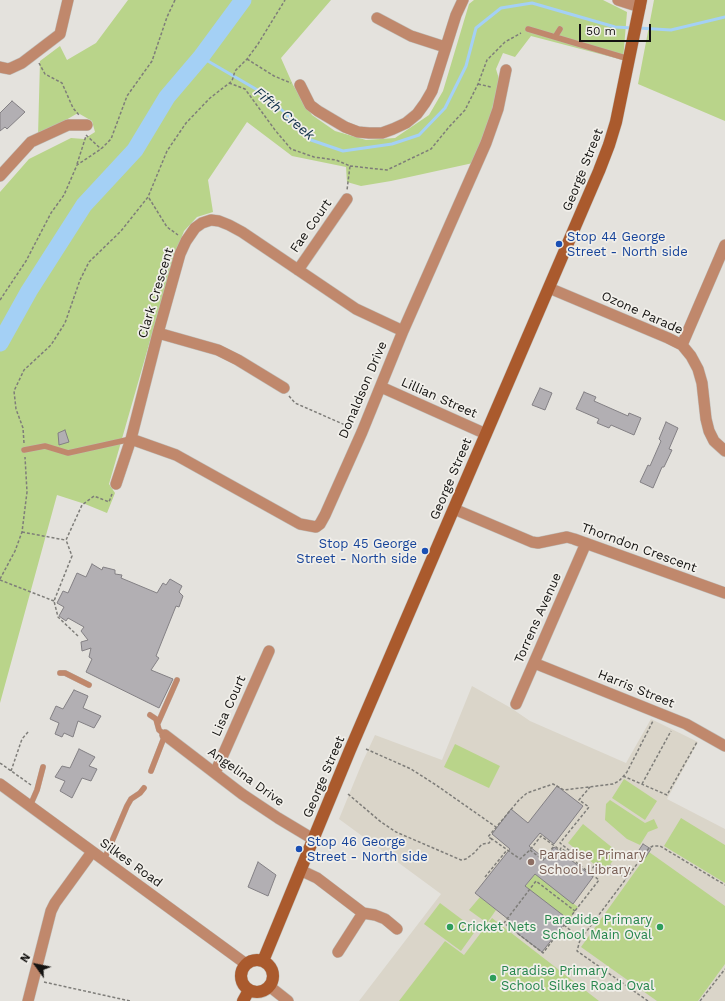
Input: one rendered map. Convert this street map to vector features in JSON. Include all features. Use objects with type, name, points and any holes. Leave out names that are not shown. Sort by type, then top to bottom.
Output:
[{"type":"street","points":[[0,67],[9,69],[22,63],[60,34],[68,0]]},
{"type":"street","points":[[301,87],[310,105],[330,119],[345,127],[369,134],[393,130],[418,114],[426,103],[437,78],[445,47],[456,15],[464,0]]},
{"type":"street","points":[[618,0],[640,3]]},
{"type":"street","name":"George Street","points":[[262,961],[610,144],[616,122],[640,3]]},
{"type":"street","points":[[377,18],[411,36],[445,47]]},
{"type":"street","name":"Donaldson Drive","points":[[131,439],[176,455],[293,520],[309,526],[316,527],[320,524],[362,432],[403,331],[486,143],[498,109],[506,70]]},
{"type":"street","points":[[0,176],[31,142],[68,125],[87,130]]},
{"type":"street","name":"Fae Court","points":[[298,270],[346,200]]},
{"type":"street","name":"Clark Crescent","points":[[116,484],[131,439],[180,254],[186,241],[195,228],[202,223],[211,220],[219,221],[242,232],[356,309],[403,331]]},
{"type":"street","points":[[682,345],[725,245]]},
{"type":"street","name":"Ozone Parade","points":[[549,288],[682,345],[698,368],[702,383],[706,420],[709,431],[714,441],[725,451]]},
{"type":"street","points":[[158,333],[218,350],[238,360],[284,388]]},
{"type":"street","name":"Lillian Street","points":[[381,388],[486,434]]},
{"type":"street","name":"Thorndon Crescent","points":[[454,509],[532,542],[538,543],[566,537],[725,593]]},
{"type":"street","name":"Torrens Avenue","points":[[516,704],[586,543]]},
{"type":"street","name":"Lisa Court","points":[[215,773],[269,651]]},
{"type":"street","name":"Harris Street","points":[[534,663],[686,724],[725,746]]},
{"type":"street","name":"Angelina Drive","points":[[165,736],[265,810],[313,839]]},
{"type":"street","name":"Silkes Road","points":[[0,784],[246,964]]},
{"type":"street","points":[[28,1001],[54,903],[92,852]]},
{"type":"street","points":[[300,870],[317,878],[363,914],[376,915],[385,919],[397,929]]},
{"type":"street","points":[[338,952],[363,914]]},
{"type":"street","points":[[252,961],[262,961],[270,968],[272,978],[269,986],[260,991],[249,990],[242,981],[242,970],[246,964],[252,961]]},
{"type":"street","points":[[269,986],[288,1001]]},
{"type":"street","points":[[243,1001],[249,990]]},
{"type":"lane","points":[[528,29],[629,59]]},
{"type":"lane","points":[[555,37],[560,29]]},
{"type":"lane","points":[[24,450],[45,446],[68,453],[131,439]]},
{"type":"lane","points":[[60,673],[89,685]]},
{"type":"lane","points":[[158,724],[177,680]]},
{"type":"lane","points":[[150,715],[156,718],[161,732],[165,736],[151,771]]},
{"type":"lane","points":[[30,806],[37,790],[43,767]]},
{"type":"lane","points":[[104,860],[127,806],[131,799],[140,793],[144,788]]},
{"type":"path","points":[[77,165],[101,149],[111,139],[127,96],[152,61],[167,17],[175,0]]},
{"type":"path","points":[[54,601],[0,579],[22,532],[27,492],[23,428],[16,409],[14,391],[24,370],[51,345],[65,324],[80,280],[89,262],[121,231],[148,197],[167,151],[186,123],[210,98],[232,81],[235,72],[247,59],[286,0]]},
{"type":"path","points":[[229,83],[245,89],[291,149],[314,157],[336,160],[350,166],[387,170],[431,149],[465,110],[478,84],[487,60],[505,42],[528,29]]},
{"type":"path","points":[[34,54],[45,74],[62,83],[73,108],[101,149]]},
{"type":"path","points":[[247,59],[274,76],[301,87]]},
{"type":"path","points":[[478,84],[502,89]]},
{"type":"path","points":[[0,300],[26,262],[51,213],[64,195],[77,165],[87,130]]},
{"type":"path","points":[[346,200],[350,166]]},
{"type":"path","points":[[148,197],[167,227],[186,241]]},
{"type":"path","points":[[284,388],[295,404],[362,432]]},
{"type":"path","points":[[78,636],[58,617],[54,601],[72,556],[66,540],[82,505],[94,496],[109,502],[116,484]]},
{"type":"path","points":[[22,532],[66,540]]},
{"type":"path","points":[[575,911],[536,881],[504,923],[543,953],[599,880],[541,836],[530,850],[520,859],[488,836],[519,800],[528,793],[553,784],[564,790],[613,784],[619,781],[627,772],[656,712]]},
{"type":"path","points":[[11,771],[22,739],[29,731]]},
{"type":"path","points":[[642,784],[671,731]]},
{"type":"path","points":[[623,776],[667,795],[702,733]]},
{"type":"path","points":[[366,749],[411,769],[496,827]]},
{"type":"path","points":[[0,763],[37,790]]},
{"type":"path","points":[[560,850],[561,848],[568,853],[570,851],[560,843],[589,807],[579,800],[590,787]]},
{"type":"path","points":[[348,794],[381,822],[396,832],[461,860],[466,859],[482,844],[489,843],[492,839]]},
{"type":"path","points":[[530,850],[543,860],[554,846]]},
{"type":"path","points":[[648,1001],[577,951],[581,939],[649,848],[653,846],[660,846],[725,885]]},
{"type":"path","points":[[485,877],[507,850]]},
{"type":"path","points":[[589,872],[598,862]]},
{"type":"path","points":[[610,865],[626,878]]},
{"type":"path","points":[[564,925],[581,939]]},
{"type":"path","points":[[700,1001],[725,969]]},
{"type":"path","points":[[34,980],[130,1001]]},
{"type":"shaded area","points":[[472,686],[511,708],[530,721],[626,763],[651,719],[698,742],[667,799],[725,829],[725,1001],[359,1001],[441,894],[339,819],[375,735],[442,760]]},
{"type":"green space","points":[[128,0],[331,0],[281,58],[293,85],[312,115],[335,131],[366,140],[395,138],[429,115],[443,91],[469,4],[474,0],[603,0],[627,12],[623,60],[531,36],[515,57],[503,53],[496,69],[499,79],[491,115],[473,163],[361,186],[347,182],[346,167],[292,156],[247,122],[208,180],[213,212],[197,217],[184,231],[174,257],[109,484],[115,493],[107,513],[57,495],[0,703],[0,192],[29,159],[71,138],[84,139],[95,132],[92,121],[78,113],[38,136],[40,61],[60,46],[67,60],[96,43]]},
{"type":"green space","points":[[654,0],[725,0],[725,121],[638,84]]},
{"type":"green space","points":[[455,744],[500,766],[489,788],[444,767]]},
{"type":"green space","points":[[624,779],[657,801],[645,820],[612,798]]},
{"type":"green space","points":[[610,800],[645,823],[654,819],[658,828],[648,832],[640,845],[627,839],[605,820],[606,804]]},
{"type":"green space","points":[[681,818],[725,845],[725,883],[664,846]]},
{"type":"green space","points":[[583,824],[619,853],[604,872],[568,843]]},
{"type":"green space","name":"Paradide Primary School Main Oval","points":[[649,852],[725,906],[725,964],[698,1001],[657,1001],[581,947]]},
{"type":"green space","points":[[535,874],[578,907],[569,920],[535,894],[513,923],[503,915]]},
{"type":"green space","points":[[480,897],[496,910],[487,923],[469,910]]},
{"type":"green space","name":"Cricket Nets","points":[[440,903],[476,930],[461,951],[424,924]]},
{"type":"green space","name":"Paradise Primary School Silkes Road Oval","points":[[492,918],[599,1001],[399,1001],[445,941],[464,955]]},
{"type":"building","points":[[12,101],[25,112],[7,129],[5,127],[0,131],[0,113]]},
{"type":"building","points":[[540,388],[552,393],[545,410],[532,405]]},
{"type":"building","points":[[584,392],[596,397],[594,401],[628,416],[629,413],[641,418],[634,435],[611,425],[609,428],[597,423],[599,419],[576,409]]},
{"type":"building","points":[[666,422],[678,428],[669,449],[672,450],[664,467],[662,467],[653,488],[640,482],[648,465],[650,466],[661,441],[659,439]]},
{"type":"building","points":[[65,430],[69,442],[59,445],[58,433]]},
{"type":"building","points":[[92,564],[102,570],[103,567],[115,570],[115,574],[122,575],[121,578],[157,593],[163,583],[166,585],[170,579],[182,586],[179,592],[183,596],[179,607],[176,606],[156,656],[159,658],[151,670],[173,679],[159,708],[86,672],[92,659],[89,657],[91,648],[82,651],[81,642],[88,640],[81,631],[84,627],[68,618],[66,621],[59,616],[64,607],[57,603],[63,591],[68,593],[77,573],[86,577]]},
{"type":"building","points":[[74,690],[88,696],[83,708],[101,716],[94,728],[78,721],[73,737],[64,733],[62,737],[55,734],[59,723],[50,719],[56,706],[63,709]]},
{"type":"building","points":[[79,749],[95,757],[89,766],[97,769],[91,781],[82,778],[72,798],[60,791],[65,781],[55,777],[62,766],[70,768]]},
{"type":"building","points":[[557,786],[583,806],[554,844],[540,833],[529,846],[545,859],[554,847],[593,877],[573,904],[535,874],[525,886],[568,919],[542,952],[509,927],[513,923],[475,893],[510,849],[492,834],[511,809],[528,823]]},
{"type":"building","points":[[643,844],[651,849],[645,858],[637,853]]},
{"type":"building","points":[[258,862],[276,875],[268,896],[248,887]]},
{"type":"waterway","points":[[0,343],[29,291],[84,205],[135,150],[167,97],[201,57],[243,0]]},
{"type":"waterway","name":"Fifth Creek","points":[[201,57],[266,95],[311,140],[343,151],[392,144],[419,135],[445,108],[466,66],[476,28],[501,8],[532,3],[615,27],[633,28]]},
{"type":"waterway","name":"Fifth Creek","points":[[638,28],[671,30],[725,17]]},
{"type":"place","name":"Stop 44 George Street - North side","points":[[559,244]]},
{"type":"place","name":"Stop 45 George Street - North side","points":[[425,551]]},
{"type":"place","name":"Stop 46 George Street - North side","points":[[299,849]]},
{"type":"place","name":"Paradise Primary School Library","points":[[531,862]]},
{"type":"place","name":"Cricket Nets","points":[[450,927]]},
{"type":"place","name":"Paradide Primary School Main Oval","points":[[660,927]]},
{"type":"place","name":"Paradise Primary School Silkes Road Oval","points":[[493,978]]}]
